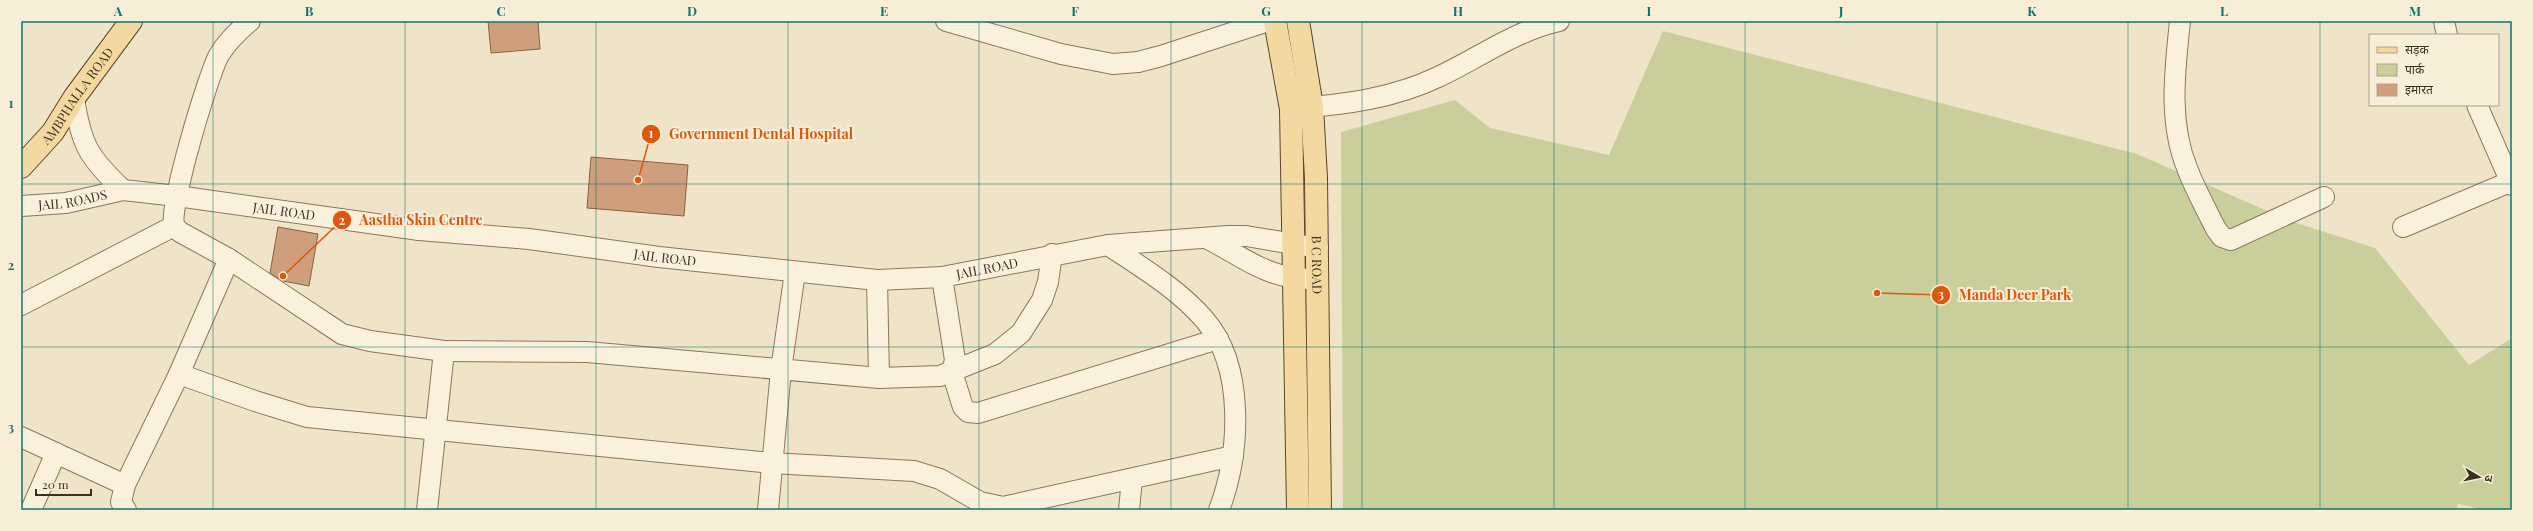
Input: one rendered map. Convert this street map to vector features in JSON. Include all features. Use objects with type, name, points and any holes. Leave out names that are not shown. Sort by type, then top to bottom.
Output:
[{"type":"main road","name":"AMBPHALLA ROAD","points":[[21,167],[53,132],[74,98],[130,21]]},
{"type":"main road","points":[[1275,21],[1302,108],[1294,245],[1298,510]]},
{"type":"main road","name":"B C ROAD","points":[[1298,21],[1302,108],[1318,248],[1320,510]]},
{"type":"street","points":[[174,226],[177,196],[207,82],[220,55],[238,31],[250,21]]},
{"type":"street","points":[[946,21],[1061,54],[1113,64],[1161,56],[1268,21]]},
{"type":"street","points":[[1302,108],[1354,102],[1411,88],[1438,77],[1519,33],[1559,21]]},
{"type":"street","points":[[2180,21],[2173,91],[2180,144],[2186,168],[2216,229],[2222,237],[2231,240],[2324,198]]},
{"type":"street","points":[[2444,21],[2447,34]]},
{"type":"street","points":[[74,98],[81,136],[88,152],[99,167],[123,190]]},
{"type":"street","points":[[2403,227],[2512,183],[2477,106]]},
{"type":"street","name":"JAIL ROAD","points":[[123,190],[177,196],[419,230],[529,240],[795,272],[877,280],[942,277],[1052,254],[1108,245],[1246,236],[1318,248]]},
{"type":"street","name":"JAIL ROADS","points":[[21,206],[66,203],[123,190]]},
{"type":"street","points":[[174,226],[185,236],[228,259],[330,329],[342,334],[370,341],[444,351],[587,352],[879,378],[924,378],[952,372],[994,354],[1021,333],[1042,300],[1048,282],[1052,254]]},
{"type":"street","points":[[21,305],[174,226]]},
{"type":"street","points":[[1206,238],[1264,271],[1294,279],[1318,279]]},
{"type":"street","points":[[1108,245],[1190,305],[1205,319],[1218,339],[1229,368],[1235,402],[1233,456],[1219,510]]},
{"type":"street","points":[[126,510],[121,502],[125,485],[179,374],[228,259]]},
{"type":"street","points":[[768,510],[781,370],[795,272]]},
{"type":"street","points":[[942,277],[955,360],[952,372],[963,407],[968,412],[978,413],[1218,339]]},
{"type":"street","points":[[877,280],[879,378]]},
{"type":"street","points":[[427,510],[444,351]]},
{"type":"street","points":[[179,374],[255,402],[307,417],[436,428],[772,463],[914,471],[940,479],[980,502],[992,506],[1044,505],[1132,479],[1233,456]]},
{"type":"street","points":[[21,437],[125,485]]},
{"type":"street","points":[[31,510],[56,453]]},
{"type":"street","points":[[1129,510],[1132,479]]},
{"type":"green space","points":[[1663,31],[2137,154],[2290,221],[2375,248],[2469,365],[2512,338],[2512,510],[2487,510],[2458,504],[2456,510],[1343,510],[1341,132],[1455,100],[1490,128],[1609,155]]},
{"type":"building","points":[[488,21],[538,21],[540,49],[491,53]]},
{"type":"building","points":[[591,157],[688,165],[684,216],[587,208]]},
{"type":"building","points":[[278,227],[318,234],[309,286],[283,281],[270,273]]},
{"type":"place","name":"Government Dental Hospital","points":[[638,180]]},
{"type":"place","name":"Aastha Skin Centre","points":[[283,276]]},
{"type":"place","name":"Manda Deer Park","points":[[1877,293]]}]
